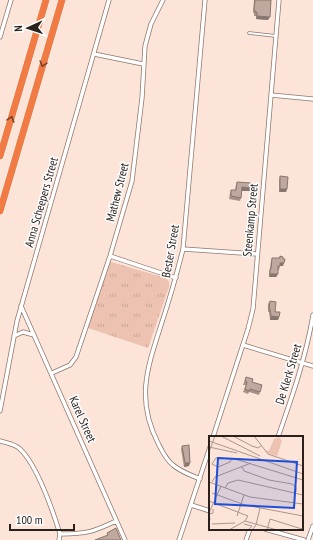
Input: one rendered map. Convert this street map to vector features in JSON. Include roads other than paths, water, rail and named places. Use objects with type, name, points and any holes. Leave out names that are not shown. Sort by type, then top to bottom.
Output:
[{"type":"highway","points":[[0,156],[46,0]]},
{"type":"highway","points":[[0,211],[62,0]]},
{"type":"street","points":[[0,37],[11,0]]},
{"type":"street","name":"Anna Scheepers Street","points":[[0,411],[21,306],[109,0]]},
{"type":"street","name":"Mathew Street","points":[[52,373],[70,365],[76,357],[110,256],[133,174],[142,98],[143,64],[147,34],[156,11],[163,0]]},
{"type":"street","name":"Bester Street","points":[[200,479],[177,469],[166,458],[150,426],[146,411],[145,395],[147,371],[176,278],[183,249],[205,0]]},
{"type":"street","name":"Steenkamp Street","points":[[213,436],[253,309],[279,0]]},
{"type":"street","points":[[94,54],[143,64]]},
{"type":"street","points":[[270,95],[313,99]]},
{"type":"street","points":[[183,249],[257,254]]},
{"type":"street","points":[[110,256],[176,278]]},
{"type":"street","name":"Karel Street","points":[[21,306],[125,540]]},
{"type":"street","name":"De Klerk Street","points":[[278,436],[303,363],[313,315]]},
{"type":"street","points":[[14,336],[23,332],[34,335]]},
{"type":"street","points":[[243,345],[313,366]]},
{"type":"street","points":[[0,441],[17,446],[26,456],[44,490],[60,534],[59,540]]},
{"type":"street","points":[[179,540],[209,450]]},
{"type":"street","points":[[191,504],[209,511]]},
{"type":"street","points":[[60,534],[92,532],[116,521]]},
{"type":"street","points":[[308,540],[313,526]]},
{"type":"street","points":[[246,540],[250,530]]},
{"type":"street","points":[[269,530],[304,540]]},
{"type":"lane","points":[[249,33],[276,36]]}]
